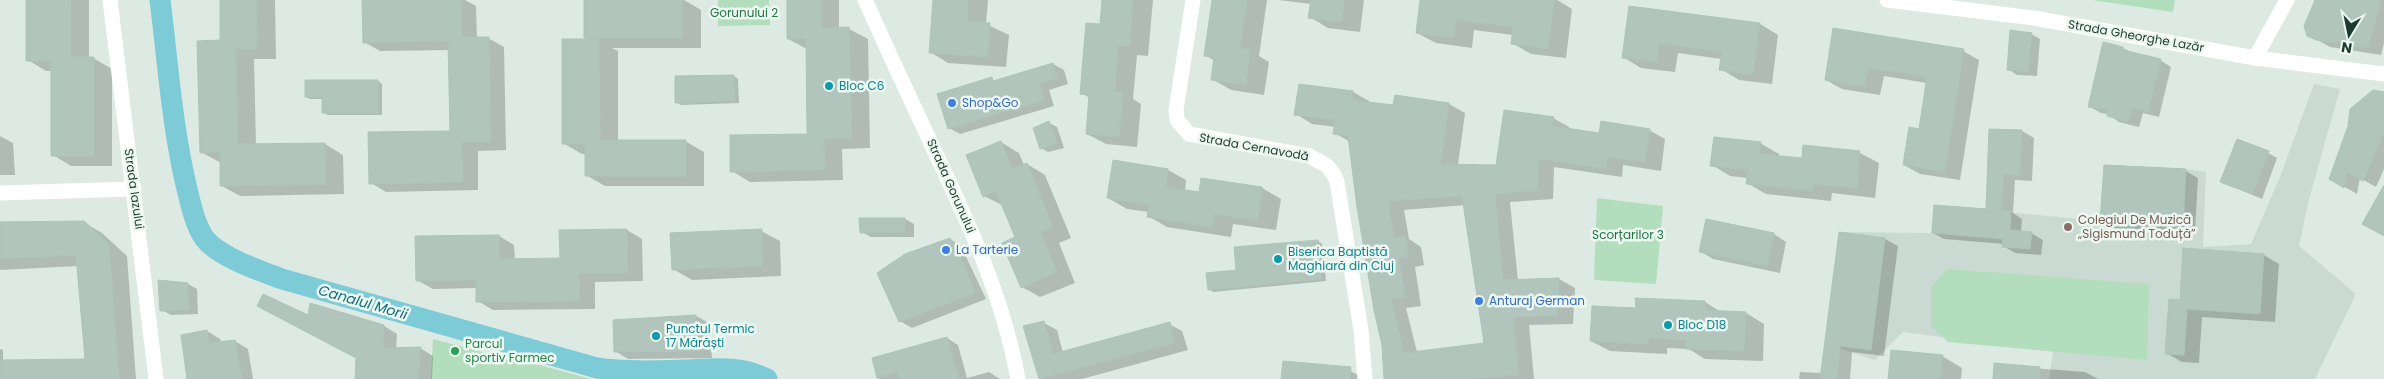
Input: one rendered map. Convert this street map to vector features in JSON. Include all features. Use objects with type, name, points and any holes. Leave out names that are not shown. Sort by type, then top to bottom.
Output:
[{"type":"street","name":"Strada Iazului","points":[[110,0],[156,379]]},
{"type":"street","name":"Strada Gorunului","points":[[865,0],[958,200],[994,285],[1011,339],[1018,379]]},
{"type":"street","name":"Strada Cernavodă","points":[[1192,0],[1176,110],[1177,120],[1189,134],[1198,137],[1303,154],[1316,158],[1330,168],[1337,182],[1361,330],[1365,379]]},
{"type":"street","name":"Strada Gheorghe Lazăr","points":[[1887,0],[2034,18],[2254,58],[2384,74]]},
{"type":"street","points":[[2254,58],[2287,0]]},
{"type":"street","points":[[0,193],[134,189]]},
{"type":"shaded area","name":"Colegiul De Muzică „Sigismund Toduță”","points":[[2314,84],[2340,89],[2308,203],[2299,246],[2356,294],[2315,379],[2049,379],[2053,352],[1903,332],[1875,360],[1825,344],[1839,232],[1931,233],[1934,205],[2100,221],[2104,165],[2186,169],[2206,172],[2203,247],[2251,244],[2280,177]]},
{"type":"green space","name":"Gorunului 2","points":[[718,0],[769,0],[770,25],[718,26]]},
{"type":"green space","points":[[2092,0],[2175,0],[2173,12]]},
{"type":"green space","name":"Scorțarilor 3","points":[[1597,198],[1663,206],[1656,284],[1594,280]]},
{"type":"green space","points":[[1947,269],[2149,284],[2147,360],[1948,342],[1931,326],[1931,287]]},
{"type":"green space","name":"Parcul sportiv Farmec","points":[[433,339],[521,362],[521,360],[591,379],[431,379]]},
{"type":"building","points":[[26,0],[71,0],[71,57],[94,57],[94,156],[51,156],[51,61],[26,61]]},
{"type":"building","points":[[220,0],[256,0],[257,49],[236,49],[238,144],[325,143],[326,184],[220,186],[220,152],[200,153],[197,41],[220,40]]},
{"type":"building","points":[[362,0],[461,0],[462,37],[489,37],[491,142],[462,142],[463,182],[369,184],[368,132],[450,131],[448,41],[363,43]]},
{"type":"building","points":[[584,0],[682,0],[683,38],[584,38]]},
{"type":"building","name":"Bloc C6","points":[[787,0],[821,0],[821,28],[849,27],[852,138],[824,139],[825,170],[730,172],[730,135],[807,134],[806,39],[787,39]]},
{"type":"building","points":[[933,0],[968,0],[967,21],[990,23],[988,57],[929,53]]},
{"type":"building","points":[[1102,0],[1133,0],[1130,46],[1118,45],[1115,91],[1123,92],[1119,137],[1086,134],[1089,95],[1080,94],[1086,23],[1100,24]]},
{"type":"building","points":[[1212,0],[1247,0],[1240,48],[1250,50],[1246,85],[1211,80],[1214,57],[1204,56]]},
{"type":"building","points":[[1311,0],[1345,0],[1341,22],[1308,18]]},
{"type":"building","points":[[1420,0],[1554,0],[1548,49],[1511,44],[1513,27],[1456,20],[1454,38],[1416,33]]},
{"type":"building","points":[[2315,0],[2381,0],[2368,48],[2316,40],[2307,36],[2304,26]]},
{"type":"building","points":[[1629,6],[1760,23],[1753,75],[1719,70],[1722,52],[1659,43],[1657,62],[1622,58]]},
{"type":"building","points":[[1833,28],[1964,49],[1945,172],[1903,165],[1909,127],[1919,129],[1927,77],[1868,68],[1865,87],[1825,80]]},
{"type":"building","points":[[2010,30],[2032,33],[2028,72],[2007,70]]},
{"type":"building","points":[[562,39],[599,39],[600,140],[686,140],[686,176],[585,176],[585,144],[562,144]]},
{"type":"building","points":[[2103,42],[2123,47],[2123,50],[2161,59],[2148,112],[2132,108],[2128,122],[2107,116],[2107,109],[2088,107]]},
{"type":"building","points":[[1053,63],[1058,78],[1039,84],[1044,100],[948,129],[937,94],[992,77],[993,81]]},
{"type":"building","points":[[734,75],[735,101],[675,103],[675,76]]},
{"type":"building","points":[[305,80],[378,80],[378,113],[322,113],[322,97],[305,97]]},
{"type":"building","points":[[1299,84],[1353,91],[1352,100],[1393,105],[1395,95],[1449,103],[1441,164],[1496,165],[1504,110],[1554,117],[1552,126],[1599,133],[1601,121],[1650,129],[1645,162],[1607,157],[1606,169],[1539,159],[1537,190],[1495,194],[1503,280],[1559,278],[1557,316],[1513,317],[1519,375],[1463,379],[1384,379],[1382,345],[1374,310],[1357,207],[1348,136],[1333,134],[1335,120],[1294,115]],"holes":[[[1462,196],[1484,343],[1404,353],[1391,299],[1405,297],[1399,258],[1409,256],[1405,236],[1394,238],[1388,201]]]},
{"type":"building","points":[[2373,90],[2384,92],[2384,132],[2363,181],[2347,172],[2344,188],[2329,179],[2348,126],[2350,109]]},
{"type":"building","points":[[1049,121],[1057,144],[1040,149],[1033,128]]},
{"type":"building","points":[[1989,129],[2022,130],[2020,175],[2004,174],[2002,210],[2011,211],[2010,230],[2032,232],[2030,249],[2002,247],[2003,239],[1932,233],[1934,205],[1986,209]]},
{"type":"building","points":[[1714,137],[1761,142],[1759,154],[1802,158],[1803,145],[1860,151],[1857,188],[1813,184],[1813,191],[1746,184],[1748,170],[1710,166]]},
{"type":"building","points":[[2237,139],[2269,151],[2252,194],[2220,182]]},
{"type":"building","points":[[1001,141],[1012,169],[1027,163],[1053,227],[1041,232],[1057,272],[1021,288],[1002,243],[1015,237],[996,191],[983,197],[966,155]]},
{"type":"building","points":[[1113,160],[1168,169],[1166,187],[1199,192],[1201,178],[1262,187],[1258,221],[1214,214],[1212,227],[1147,217],[1149,205],[1107,198]]},
{"type":"building","points":[[2104,165],[2186,169],[2183,226],[2100,222]]},
{"type":"building","points":[[2384,185],[2384,236],[2362,224]]},
{"type":"building","points":[[859,218],[905,218],[905,232],[860,233]]},
{"type":"building","points":[[1706,219],[1774,233],[1767,266],[1699,252]]},
{"type":"building","points":[[84,221],[109,244],[119,379],[0,379],[0,360],[85,359],[76,255],[0,259],[0,222]]},
{"type":"building","points":[[627,229],[628,273],[579,273],[580,301],[476,302],[476,280],[416,281],[415,236],[499,235],[499,259],[560,258],[559,230]]},
{"type":"building","points":[[762,229],[763,266],[672,270],[670,233]]},
{"type":"building","points":[[1839,232],[1885,238],[1871,350],[1840,346],[1837,379],[1820,379]]},
{"type":"building","points":[[950,238],[959,254],[975,293],[899,322],[877,273],[905,254]]},
{"type":"building","name":"Biserica Baptistă Maghiară din Cluj","points":[[1318,240],[1322,279],[1208,290],[1206,273],[1236,270],[1234,247]]},
{"type":"building","points":[[2183,248],[2264,254],[2260,314],[2187,309],[2184,355],[2165,354],[2169,299],[2180,300]]},
{"type":"building","points":[[158,280],[188,283],[189,310],[160,311]]},
{"type":"building","points":[[263,294],[308,315],[310,303],[384,325],[383,348],[421,347],[418,379],[355,379],[356,358],[257,306]]},
{"type":"building","name":"Bloc D18","points":[[1635,298],[1705,301],[1705,310],[1746,312],[1744,351],[1686,349],[1686,340],[1649,338],[1648,344],[1590,341],[1592,306],[1636,308]]},
{"type":"building","name":"Punctul Termic 17 Mărăști","points":[[696,315],[699,351],[614,352],[613,320]]},
{"type":"building","points":[[1044,321],[1053,354],[1170,322],[1175,343],[1039,379],[1023,326]]},
{"type":"building","points":[[207,330],[210,343],[235,340],[242,379],[187,379],[181,335]]},
{"type":"building","points":[[947,337],[959,379],[899,379],[898,372],[877,378],[872,358]]},
{"type":"building","points":[[1891,350],[1943,355],[1940,379],[1888,379]]},
{"type":"building","points":[[1283,361],[1351,367],[1350,379],[1281,379]]},
{"type":"building","points":[[1994,363],[2040,367],[2039,379],[1993,379]]},
{"type":"waterway","name":"Canalul Morii","points":[[160,0],[174,119],[187,189],[199,228],[211,246],[220,252],[241,263],[282,279],[597,368],[640,371],[726,369],[746,372],[767,379]]},
{"type":"place","name":"Bloc C6","points":[[829,86]]},
{"type":"place","name":"Shop&Go","points":[[952,103]]},
{"type":"place","name":"Colegiul De Muzică „Sigismund Toduță”","points":[[2068,227]]},
{"type":"place","name":"La Tarterie","points":[[946,250]]},
{"type":"place","name":"Biserica Baptistă Maghiară din Cluj","points":[[1278,259]]},
{"type":"place","name":"Anturaj German","points":[[1479,301]]},
{"type":"place","name":"Bloc D18","points":[[1668,325]]},
{"type":"place","name":"Punctul Termic 17 Mărăști","points":[[656,336]]},
{"type":"place","name":"Parcul sportiv Farmec","points":[[455,351]]}]
